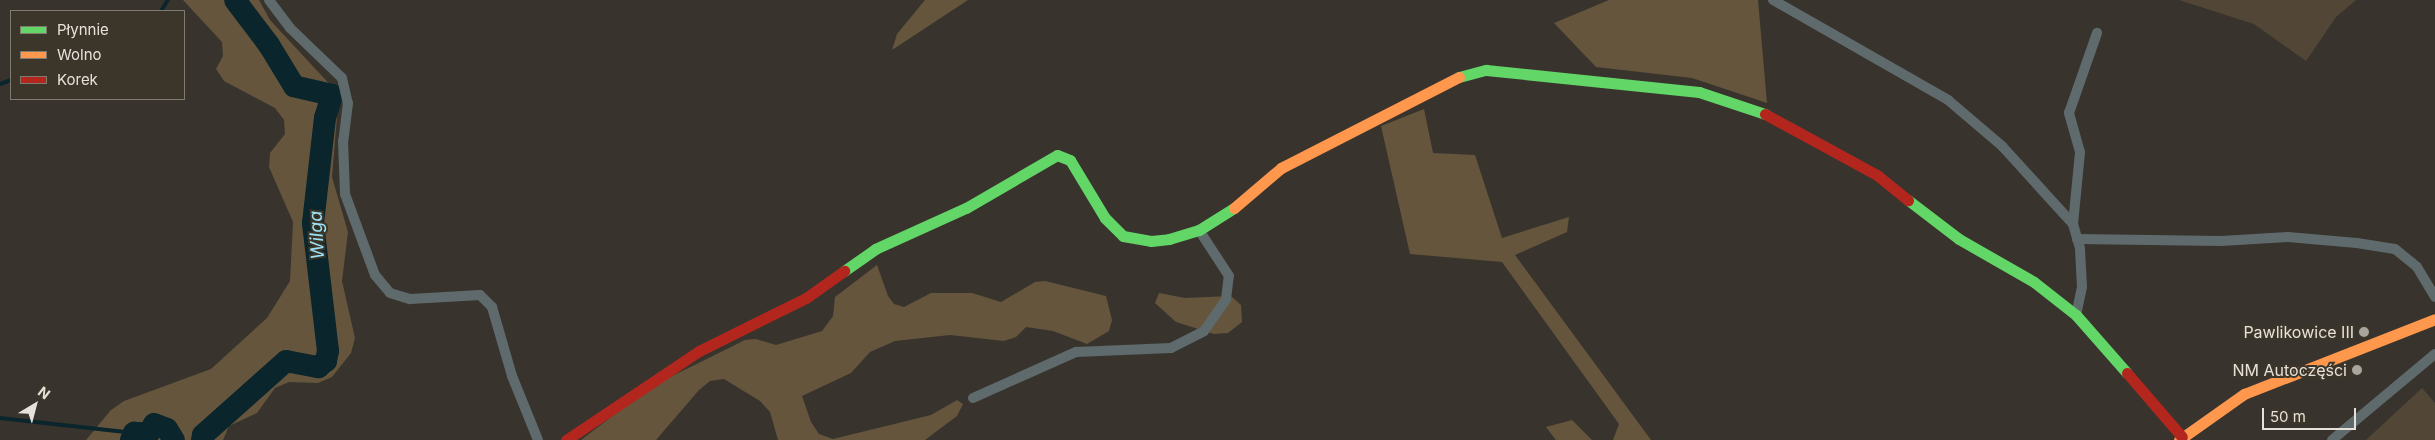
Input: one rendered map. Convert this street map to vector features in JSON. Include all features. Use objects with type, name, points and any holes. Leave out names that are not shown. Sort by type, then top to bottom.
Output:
[{"type":"street","points":[[269,0],[290,28],[342,78],[348,103],[343,141],[345,194],[374,275],[390,293],[410,299],[463,294],[480,295],[492,307],[512,376],[538,440]]},
{"type":"street","points":[[1773,0],[1948,100],[2002,146],[2073,224]]},
{"type":"street","points":[[2076,315],[2082,287],[2077,238],[2073,224],[2080,152],[2070,113],[2097,32]]},
{"type":"street","points":[[566,440],[592,419],[699,351],[806,298],[875,249],[966,208],[1043,160],[1057,155],[1070,160],[1105,218],[1123,236],[1151,241],[1199,230],[1236,208],[1296,159],[1454,78],[1486,70],[1586,78],[1699,92],[1760,111],[1876,175],[1959,239],[2034,282],[2076,315],[2180,439],[2244,394],[2435,319]]},
{"type":"street","points":[[973,398],[1076,352],[1171,348],[1204,331],[1226,299],[1229,276],[1199,230]]},
{"type":"street","points":[[2077,238],[2221,241],[2288,237],[2367,244],[2395,249],[2403,255],[2418,267],[2435,297]]},
{"type":"street","points":[[2332,440],[2435,354]]},
{"type":"shaded area","points":[[183,0],[259,0],[270,20],[335,90],[338,105],[332,177],[348,232],[342,281],[355,338],[351,353],[332,377],[318,383],[289,382],[275,388],[257,413],[229,426],[223,440],[86,440],[111,410],[124,401],[211,369],[267,318],[290,281],[293,222],[269,167],[270,153],[285,134],[284,120],[275,108],[224,81],[216,69],[223,56],[222,42]]},
{"type":"shaded area","points":[[925,0],[968,0],[892,50],[897,34]]},
{"type":"shaded area","points":[[1609,0],[1758,0],[1767,103],[1692,78],[1596,67],[1554,23]]},
{"type":"shaded area","points":[[2179,0],[2356,0],[2336,17],[2306,61],[2254,24]]},
{"type":"shaded area","points":[[1424,109],[1433,153],[1475,155],[1502,238],[1569,217],[1567,232],[1515,255],[1651,440],[1613,440],[1619,424],[1502,262],[1410,254],[1381,126]]},
{"type":"shaded area","points":[[877,265],[888,296],[894,304],[904,307],[931,293],[972,293],[1001,302],[1035,282],[1045,281],[1106,296],[1112,320],[1109,331],[1087,344],[1053,331],[1026,327],[1016,337],[1004,341],[950,335],[895,341],[870,352],[851,373],[802,396],[811,422],[819,434],[833,439],[931,415],[957,400],[963,404],[957,416],[925,440],[778,440],[770,412],[760,401],[724,379],[710,381],[699,390],[656,440],[581,440],[652,386],[745,340],[756,339],[776,345],[822,331],[833,316],[835,297]]},
{"type":"shaded area","points":[[1159,293],[1185,298],[1231,296],[1241,305],[1242,322],[1228,333],[1214,334],[1176,322],[1155,303]]},
{"type":"shaded area","points":[[2422,388],[2435,403],[2435,440],[2366,440]]},
{"type":"shaded area","points":[[1572,420],[1592,440],[1556,440],[1546,427]]},
{"type":"waterway","points":[[162,10],[168,0]]},
{"type":"waterway","name":"Wilga","points":[[202,440],[203,435],[286,361],[318,367],[326,361],[328,351],[313,223],[325,118],[332,95],[294,86],[269,45],[235,0]]},
{"type":"waterway","points":[[0,84],[10,80]]},
{"type":"waterway","points":[[0,418],[134,433]]},
{"type":"waterway","name":"Wilga","points":[[131,440],[134,433],[149,433],[154,424],[167,429],[174,440]]},
{"type":"traffic: fast","points":[[1459,77],[1486,70],[1699,92],[1765,114]]},
{"type":"traffic: fast","points":[[844,271],[875,249],[966,208],[1057,155],[1070,160],[1105,218],[1123,236],[1151,241],[1169,239],[1199,230],[1234,208]]},
{"type":"traffic: fast","points":[[1908,200],[1959,239],[2034,282],[2076,315],[2127,373]]},
{"type":"traffic: slow","points":[[1234,208],[1281,168],[1459,77]]},
{"type":"traffic: slow","points":[[2179,440],[2244,394],[2435,319]]},
{"type":"traffic: jam","points":[[1765,114],[1877,175],[1908,200]]},
{"type":"traffic: jam","points":[[566,440],[699,351],[806,298],[844,271]]},
{"type":"traffic: jam","points":[[2127,373],[2182,437]]},
{"type":"place","name":"Pawlikowice III","points":[[2364,332]]},
{"type":"place","name":"NM Autoczęści","points":[[2357,370]]}]
